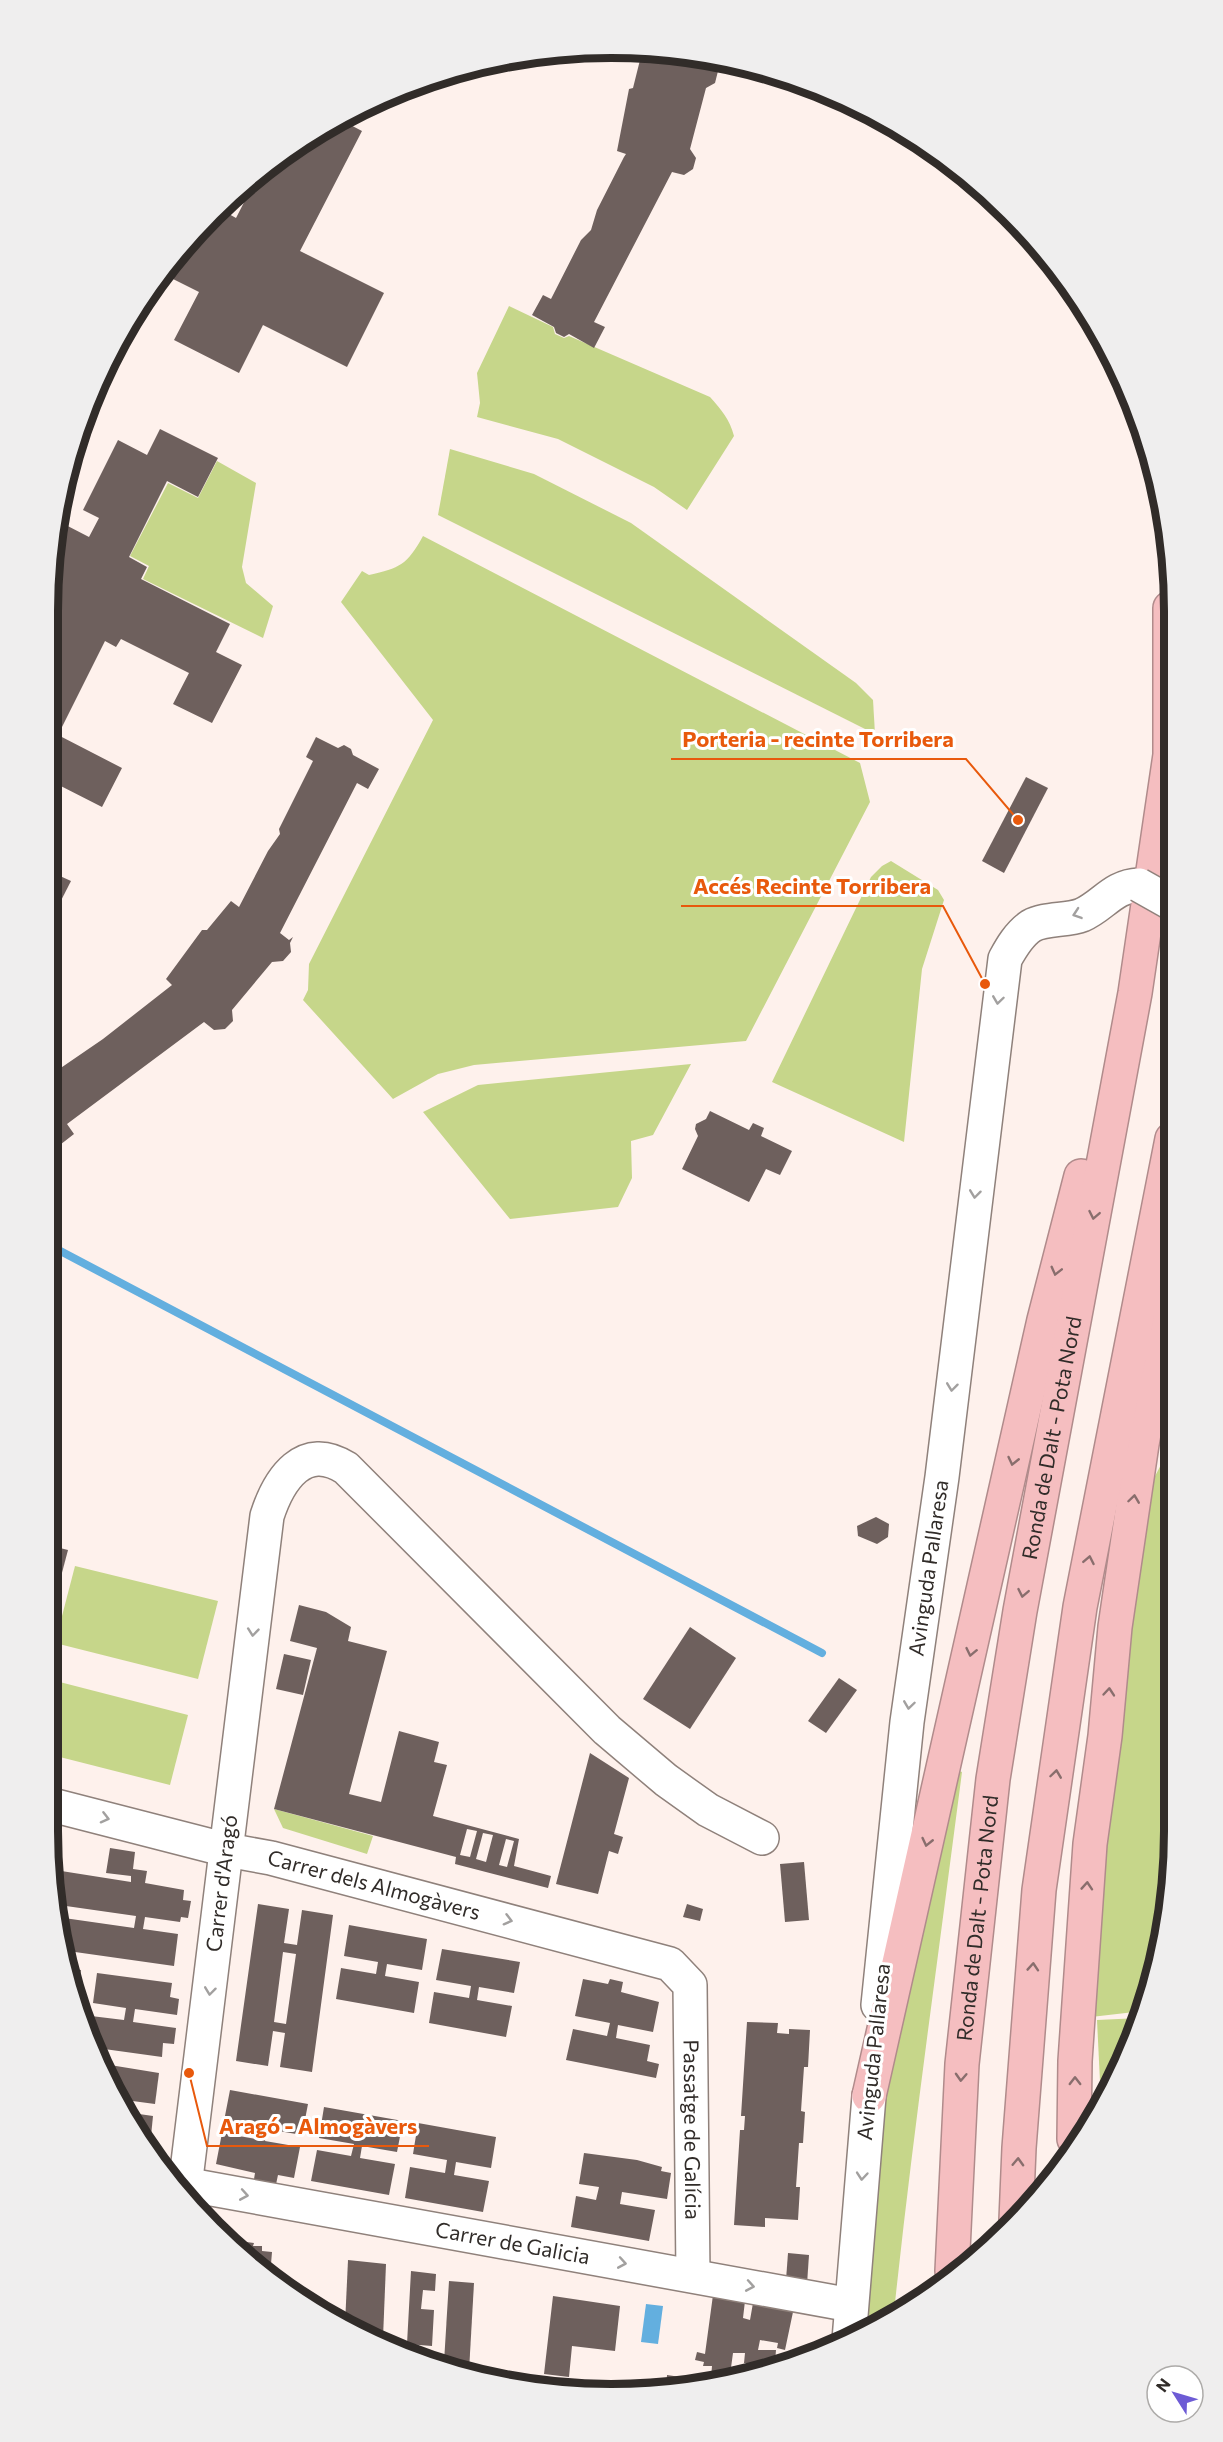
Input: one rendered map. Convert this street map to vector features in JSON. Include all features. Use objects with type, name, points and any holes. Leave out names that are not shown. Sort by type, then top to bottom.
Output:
[{"type":"highway","name":"Ronda de Dalt - Pota Nord","points":[[952,2265],[962,2064],[993,1779],[1020,1611],[1153,899],[1164,806]]},
{"type":"highway","points":[[868,2097],[1044,1320],[1153,899]]},
{"type":"highway","points":[[1016,2207],[1018,2148],[1040,1879],[1080,1607],[1164,1180]]},
{"type":"highway","points":[[1074,2133],[1075,2061],[1090,1844],[1105,1736],[1115,1627],[1142,1444],[1164,1322]]},
{"type":"street","name":"Avinguda Pallaresa","points":[[850,2329],[868,2097],[907,1722],[942,1477],[1005,959],[1013,944],[1032,926],[1083,914],[1111,893],[1128,886],[1153,899]]},
{"type":"street","name":"Carrer d'Aragó","points":[[182,2178],[227,1850],[267,1516],[275,1493],[285,1475],[300,1465],[320,1460],[336,1461],[367,1488],[607,1730],[666,1780],[708,1810],[762,1838]]},
{"type":"street","name":"Carrer dels Almogàvers","points":[[58,1807],[227,1850],[271,1858],[670,1964],[690,1985]]},
{"type":"street","name":"Passatge de Galícia","points":[[690,1985],[693,2276]]},
{"type":"street","name":"Carrer de Galicia","points":[[191,2189],[851,2305]]},
{"type":"green space","points":[[509,306],[553,327],[555,334],[564,338],[569,336],[710,397],[714,401],[728,420],[734,436],[687,510],[654,487],[558,439],[477,417],[480,403],[477,373]]},
{"type":"green space","points":[[450,449],[534,474],[631,523],[856,683],[873,700],[875,734],[438,515]]},
{"type":"green space","points":[[217,461],[256,483],[242,567],[246,583],[273,606],[263,638],[143,579],[149,566],[130,556],[168,483],[198,498]]},
{"type":"green space","points":[[423,536],[860,763],[870,802],[746,1041],[474,1065],[438,1074],[393,1099],[303,1000],[308,990],[309,964],[433,720],[341,602],[362,571],[369,575],[402,564]]},
{"type":"green space","points":[[891,861],[938,890],[944,900],[922,969],[904,1142],[772,1082],[871,877]]},
{"type":"green space","points":[[691,1064],[653,1135],[631,1141],[632,1178],[618,1207],[510,1219],[423,1112],[478,1085]]},
{"type":"green space","points":[[1164,1459],[1164,1830],[1160,1903],[1146,1974],[1133,2012],[1091,2017],[1108,1760],[1154,1478]]},
{"type":"green space","points":[[75,1566],[218,1601],[198,1679],[58,1644],[58,1631]]},
{"type":"green space","points":[[58,1682],[188,1715],[170,1785],[58,1757]]},
{"type":"green space","points":[[951,1768],[962,1772],[895,2305],[864,2322],[884,2100]]},
{"type":"green space","points":[[274,1809],[373,1836],[367,1854],[283,1828]]},
{"type":"green space","points":[[1131,2018],[1100,2088],[1097,2020]]},
{"type":"water","points":[[646,2304],[663,2306],[658,2344],[641,2342]]},
{"type":"building","points":[[640,60],[684,63],[717,69],[718,71],[715,83],[706,88],[690,149],[696,158],[693,169],[684,175],[672,172],[594,322],[605,327],[594,348],[569,334],[564,337],[556,333],[554,327],[532,315],[543,295],[551,299],[581,240],[591,230],[597,210],[626,154],[617,151],[629,89],[633,88]]},
{"type":"building","points":[[350,125],[362,131],[300,251],[384,293],[347,367],[263,325],[239,373],[174,340],[199,292],[171,278],[220,220],[228,213],[236,218],[247,196],[304,152]]},
{"type":"building","points":[[160,429],[218,458],[198,497],[167,481],[129,557],[147,567],[141,579],[230,624],[216,652],[242,665],[212,723],[173,704],[189,673],[121,639],[116,647],[105,641],[58,735],[58,612],[65,525],[89,537],[99,518],[83,510],[118,440],[147,455]]},
{"type":"building","points":[[58,735],[122,768],[102,807],[58,785]]},
{"type":"building","points":[[316,737],[338,748],[344,745],[351,749],[353,755],[379,769],[368,789],[357,783],[280,933],[289,940],[293,937],[290,943],[291,952],[283,961],[272,962],[232,1010],[233,1021],[225,1029],[214,1030],[204,1022],[67,1124],[74,1134],[58,1146],[58,1070],[103,1039],[172,985],[166,979],[202,930],[207,930],[231,901],[239,907],[268,851],[280,834],[279,829],[313,761],[306,757]]},
{"type":"building","points":[[1026,777],[1048,788],[1004,873],[982,861]]},
{"type":"building","points":[[58,875],[71,881],[58,906]]},
{"type":"building","points":[[710,1111],[749,1130],[753,1123],[764,1128],[761,1136],[792,1151],[780,1175],[766,1169],[749,1202],[682,1169],[698,1136],[695,1129],[696,1124],[706,1119]]},
{"type":"building","points":[[876,1517],[889,1524],[888,1537],[877,1544],[858,1536],[857,1526]]},
{"type":"building","points":[[58,1548],[68,1550],[58,1588]]},
{"type":"building","points":[[299,1605],[326,1612],[351,1627],[348,1641],[387,1651],[349,1794],[381,1802],[399,1731],[439,1742],[434,1762],[447,1765],[433,1816],[519,1839],[514,1866],[551,1876],[548,1888],[455,1864],[456,1857],[274,1809],[317,1648],[290,1641]],"holes":[[[467,1829],[477,1831],[470,1857],[460,1855]],[[483,1833],[493,1835],[486,1862],[476,1859]],[[506,1839],[514,1841],[507,1867],[499,1865]]]},
{"type":"building","points":[[690,1627],[736,1658],[690,1729],[643,1699]]},
{"type":"building","points":[[284,1654],[311,1660],[303,1695],[276,1689]]},
{"type":"building","points":[[839,1678],[857,1690],[826,1733],[808,1721]]},
{"type":"building","points":[[590,1753],[629,1778],[614,1834],[623,1837],[618,1854],[609,1851],[598,1894],[556,1884]]},
{"type":"building","points":[[110,1848],[135,1852],[133,1869],[147,1871],[145,1883],[184,1890],[183,1900],[191,1901],[188,1918],[181,1917],[180,1922],[145,1917],[143,1929],[178,1934],[174,1966],[72,1952],[66,1918],[134,1928],[136,1916],[66,1906],[65,1913],[60,1871],[131,1882],[131,1876],[106,1873]]},
{"type":"building","points":[[804,1862],[809,1920],[785,1922],[780,1864]]},
{"type":"building","points":[[258,1904],[289,1909],[284,1943],[297,1945],[302,1910],[333,1915],[312,2072],[280,2067],[285,2033],[273,2031],[268,2066],[236,2061]],"holes":[[[283,1952],[296,1954],[286,2024],[274,2022]]]},
{"type":"building","points":[[687,1904],[703,1909],[700,1921],[683,1917]]},
{"type":"building","points":[[349,1925],[427,1939],[422,1970],[387,1964],[385,1976],[419,1982],[414,2013],[336,1999],[341,1968],[376,1974],[378,1962],[344,1956]]},
{"type":"building","points":[[442,1949],[520,1962],[514,1993],[479,1987],[477,2000],[512,2006],[506,2037],[429,2023],[434,1992],[469,1998],[471,1986],[436,1980]]},
{"type":"building","points":[[76,1970],[81,1970],[79,1981]]},
{"type":"building","points":[[97,1973],[172,1983],[170,1997],[179,1999],[177,2015],[135,2009],[133,2022],[176,2028],[174,2044],[163,2043],[162,2057],[104,2049],[91,2016],[124,2020],[126,2008],[93,2003]]},
{"type":"building","points":[[583,1979],[608,1984],[610,1979],[623,1982],[621,1992],[659,2002],[653,2032],[618,2025],[616,2038],[650,2045],[647,2061],[659,2064],[656,2078],[566,2060],[573,2029],[607,2036],[610,2023],[575,2016]]},
{"type":"building","points":[[747,2022],[778,2023],[777,2033],[789,2034],[789,2029],[810,2030],[808,2067],[804,2067],[801,2111],[805,2112],[803,2143],[799,2143],[796,2187],[800,2187],[798,2220],[765,2218],[765,2227],[734,2225],[740,2130],[744,2130],[745,2116],[741,2116]]},
{"type":"building","points":[[112,2065],[159,2073],[155,2104],[130,2101]]},
{"type":"building","points":[[230,2090],[308,2104],[302,2135],[267,2129],[265,2141],[300,2147],[294,2178],[278,2175],[275,2189],[253,2185],[255,2173],[216,2164],[222,2133],[256,2139],[259,2127],[224,2121]]},
{"type":"building","points":[[324,2107],[403,2121],[397,2152],[362,2146],[360,2158],[395,2164],[389,2195],[311,2181],[317,2150],[351,2156],[354,2144],[319,2138]]},
{"type":"building","points":[[137,2114],[153,2116],[151,2136]]},
{"type":"building","points":[[418,2123],[496,2137],[491,2168],[456,2162],[454,2175],[489,2181],[483,2212],[405,2198],[410,2167],[445,2173],[447,2160],[413,2154]]},
{"type":"building","points":[[584,2153],[637,2160],[662,2167],[661,2171],[671,2173],[667,2199],[622,2192],[620,2204],[655,2210],[649,2241],[571,2227],[576,2196],[596,2200],[599,2187],[579,2184]]},
{"type":"building","points":[[242,2241],[254,2243],[253,2246],[262,2246],[262,2251],[272,2252],[271,2266]]},
{"type":"building","points":[[788,2253],[809,2255],[807,2284],[786,2280]]},
{"type":"building","points":[[348,2260],[386,2264],[383,2333],[345,2315]]},
{"type":"building","points":[[411,2271],[436,2274],[435,2291],[423,2290],[421,2309],[434,2310],[432,2346],[407,2344]]},
{"type":"building","points":[[449,2281],[474,2283],[469,2365],[444,2357]]},
{"type":"building","points":[[713,2295],[745,2301],[743,2318],[750,2320],[753,2303],[793,2312],[785,2350],[777,2348],[778,2343],[760,2340],[758,2350],[776,2350],[775,2358],[757,2364],[744,2363],[745,2353],[733,2353],[731,2370],[711,2374],[712,2366],[703,2366],[704,2362],[695,2360],[697,2352],[705,2354]]},
{"type":"building","points":[[553,2296],[620,2306],[615,2351],[572,2346],[569,2377],[544,2374]]},
{"type":"building","points":[[667,2375],[689,2378],[667,2380]]},
{"type":"waterway","points":[[58,1250],[822,1653]]},
{"type":"place","name":"Porteria - recinte Torribera","points":[[1018,820]]},
{"type":"place","name":"Accés Recinte Torribera","points":[[985,984]]},
{"type":"place","name":"Aragó - Almogàvers","points":[[189,2073]]}]
